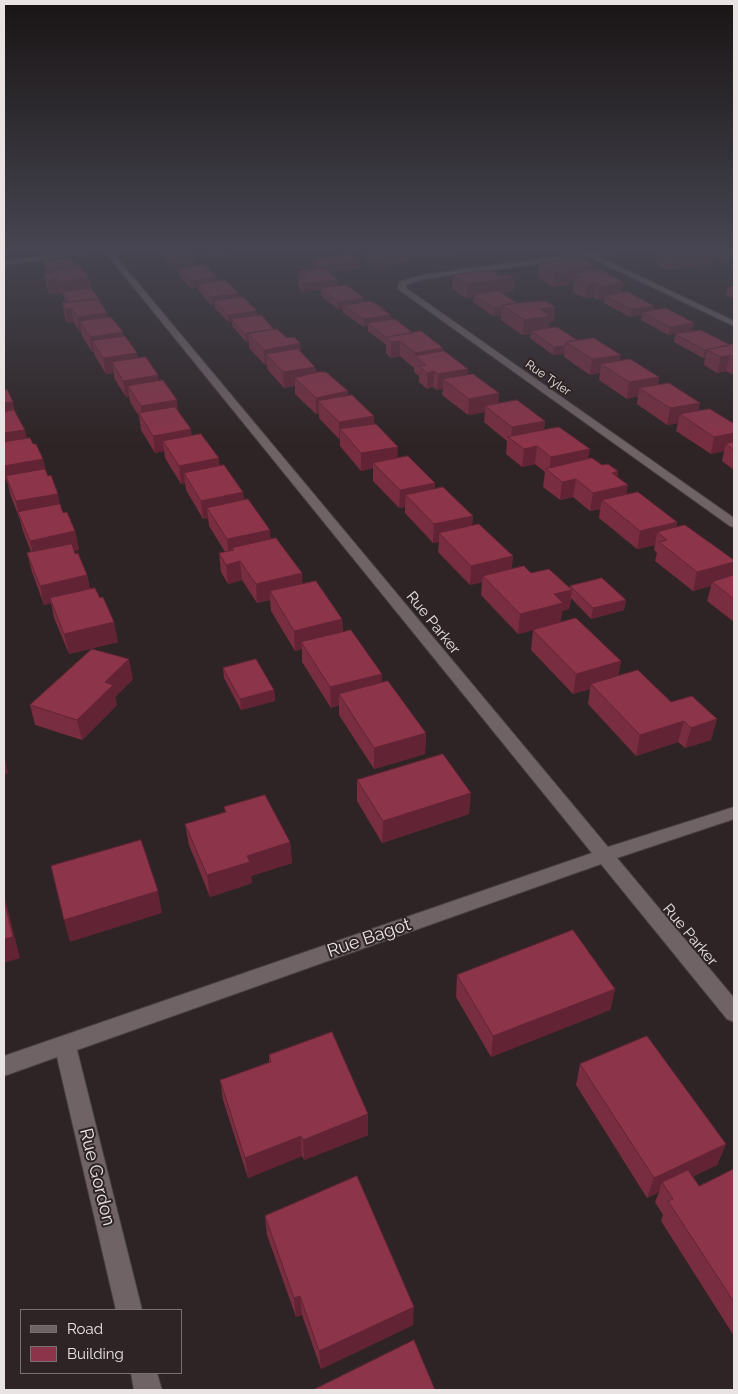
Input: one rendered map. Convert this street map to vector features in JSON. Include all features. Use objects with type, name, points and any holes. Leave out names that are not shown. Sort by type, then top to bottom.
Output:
[{"type":"street","name":"Rue Parker","points":[[161,317],[734,1013]]},
{"type":"street","name":"Rue Tyler","points":[[442,317],[734,523]]},
{"type":"street","points":[[720,317],[734,324]]},
{"type":"street","name":"Rue Bagot","points":[[4,1066],[734,812]]},
{"type":"street","name":"Rue Gordon","points":[[65,1044],[129,1309]]},
{"type":"street","points":[[144,1374],[148,1390]]},
{"type":"building","points":[[111,317],[123,332],[90,337],[80,321]]},
{"type":"building","points":[[263,317],[274,329],[245,334],[231,319]]},
{"type":"building","points":[[361,317],[377,317],[364,319]]},
{"type":"building","points":[[520,317],[543,317],[524,320]]},
{"type":"building","points":[[651,317],[683,317],[694,323],[670,327]]},
{"type":"building","points":[[395,319],[413,333],[387,338],[368,323]]},
{"type":"building","points":[[557,327],[577,340],[566,342],[565,346],[554,347],[531,331]]},
{"type":"building","points":[[277,329],[287,338],[294,337],[300,343],[264,350],[248,333]]},
{"type":"building","points":[[701,330],[730,345],[705,350],[675,334]]},
{"type":"building","points":[[421,331],[443,348],[415,353],[400,341],[391,342],[386,338],[393,336]]},
{"type":"building","points":[[125,336],[137,353],[103,358],[92,341]]},
{"type":"building","points":[[594,338],[621,355],[592,359],[566,342]]},
{"type":"building","points":[[734,344],[734,358],[730,355],[721,357],[707,350]]},
{"type":"building","points":[[298,349],[315,367],[283,372],[266,354]]},
{"type":"building","points":[[444,351],[468,369],[438,374],[434,371],[427,373],[419,366],[426,365],[415,356]]},
{"type":"building","points":[[146,357],[158,375],[123,381],[112,362]]},
{"type":"building","points":[[630,359],[659,377],[629,382],[601,364]]},
{"type":"building","points":[[318,372],[326,372],[348,391],[316,398],[295,378]]},
{"type":"building","points":[[473,374],[499,393],[469,399],[443,379]]},
{"type":"building","points":[[163,380],[177,400],[141,406],[128,386]]},
{"type":"building","points":[[669,383],[700,403],[670,408],[639,388]]},
{"type":"building","points":[[4,388],[5,390],[7,389],[13,402],[4,403]]},
{"type":"building","points":[[352,395],[374,416],[339,422],[318,401]]},
{"type":"building","points":[[517,400],[545,421],[512,427],[485,406]]},
{"type":"building","points":[[175,407],[191,429],[153,436],[139,413]]},
{"type":"building","points":[[710,409],[734,423],[734,433],[714,437],[680,414]]},
{"type":"building","points":[[14,410],[25,430],[4,433],[4,412]]},
{"type":"building","points":[[376,424],[398,447],[361,453],[340,429]]},
{"type":"building","points":[[559,427],[590,449],[551,457],[537,446],[524,449],[508,437]]},
{"type":"building","points":[[201,434],[219,458],[179,466],[163,441]]},
{"type":"building","points":[[30,438],[33,444],[36,444],[43,459],[4,466],[4,442]]},
{"type":"building","points":[[734,442],[734,450],[726,444]]},
{"type":"building","points":[[408,456],[435,483],[400,490],[373,463]]},
{"type":"building","points":[[592,458],[602,465],[608,464],[618,471],[612,473],[628,485],[593,493],[576,479],[562,482],[546,469]]},
{"type":"building","points":[[224,465],[243,492],[201,501],[184,473]]},
{"type":"building","points":[[45,469],[48,476],[51,475],[58,494],[16,501],[6,476]]},
{"type":"building","points":[[443,487],[473,516],[434,524],[406,495]]},
{"type":"building","points":[[638,492],[677,522],[640,531],[602,500]]},
{"type":"building","points":[[248,499],[270,530],[227,539],[207,508]]},
{"type":"building","points":[[60,504],[63,513],[67,512],[75,531],[30,541],[18,512]]},
{"type":"building","points":[[479,524],[513,556],[471,566],[439,533]]},
{"type":"building","points":[[685,525],[734,560],[734,562],[697,572],[659,542],[667,540],[657,532]]},
{"type":"building","points":[[276,538],[302,573],[256,584],[240,561],[226,565],[219,553],[234,550],[232,548]]},
{"type":"building","points":[[72,544],[75,554],[78,553],[87,575],[40,586],[27,553]]},
{"type":"building","points":[[524,566],[531,573],[549,569],[572,590],[554,594],[563,603],[520,614],[483,576]]},
{"type":"building","points":[[734,575],[734,599],[712,582]]},
{"type":"building","points":[[602,578],[626,600],[593,608],[570,586]]},
{"type":"building","points":[[316,581],[342,619],[294,631],[270,591]]},
{"type":"building","points":[[95,588],[100,598],[103,597],[114,622],[64,634],[50,598]]},
{"type":"building","points":[[576,618],[621,661],[576,674],[533,630]]},
{"type":"building","points":[[351,630],[382,674],[330,687],[301,642]]},
{"type":"building","points":[[92,649],[129,659],[105,682],[113,685],[77,720],[30,705]]},
{"type":"building","points":[[256,659],[274,690],[240,699],[223,668]]},
{"type":"building","points":[[638,670],[671,702],[692,696],[717,719],[691,728],[684,721],[640,735],[591,684]]},
{"type":"building","points":[[388,681],[426,733],[374,748],[339,694]]},
{"type":"building","points":[[443,754],[471,793],[383,821],[357,780]]},
{"type":"building","points":[[265,795],[290,842],[247,856],[250,862],[207,875],[185,824],[226,812],[224,807]]},
{"type":"building","points":[[141,840],[158,891],[64,920],[51,866]]},
{"type":"building","points":[[4,900],[13,937],[4,939]]},
{"type":"building","points":[[573,930],[615,989],[493,1036],[457,975]]},
{"type":"building","points":[[332,1032],[368,1114],[303,1140],[301,1136],[245,1158],[220,1080],[271,1062],[269,1055]]},
{"type":"building","points":[[647,1036],[726,1144],[654,1178],[580,1064]]},
{"type":"building","points":[[734,1169],[734,1302],[668,1201],[673,1199],[662,1182],[688,1170],[699,1186]]},
{"type":"building","points":[[357,1176],[414,1307],[319,1351],[300,1296],[294,1298],[265,1216]]},
{"type":"building","points":[[414,1340],[435,1390],[313,1390]]}]
